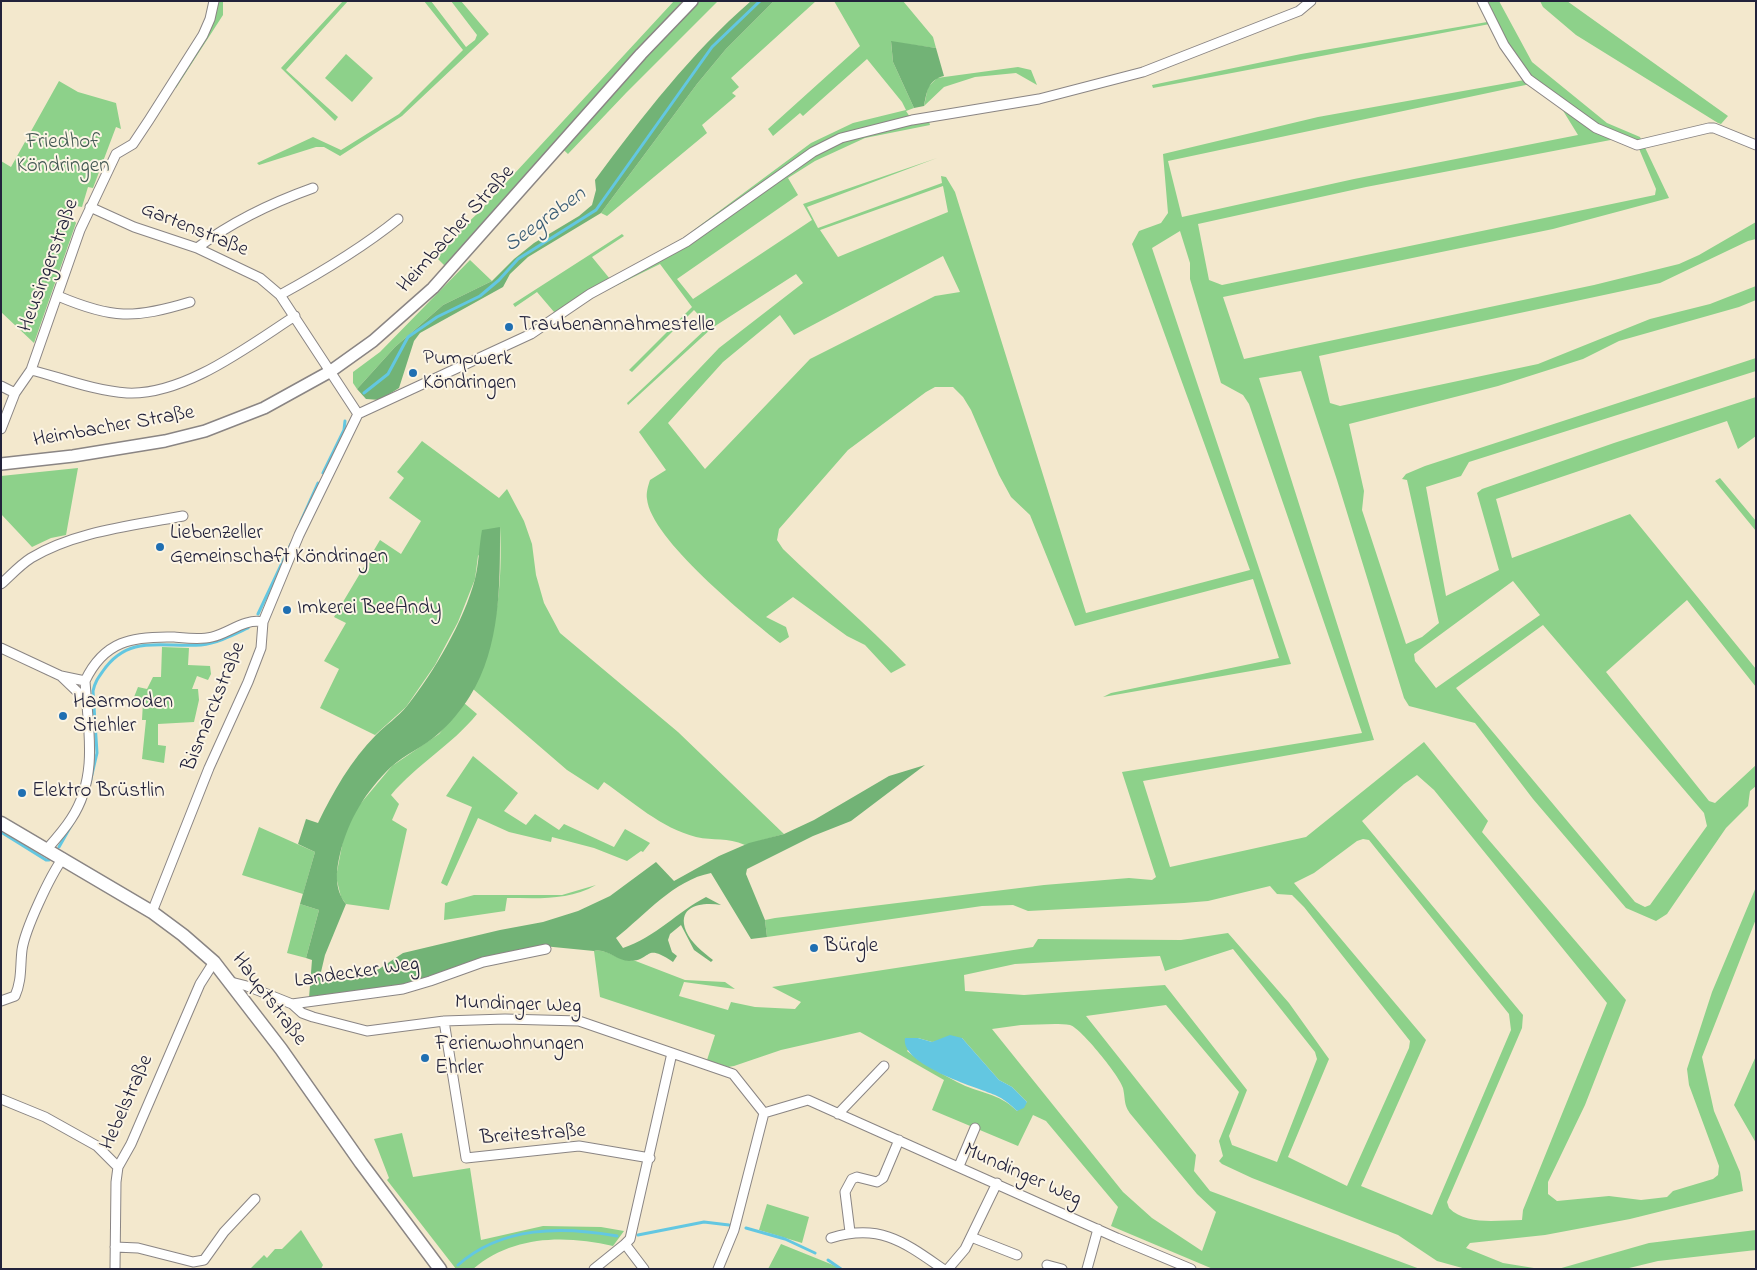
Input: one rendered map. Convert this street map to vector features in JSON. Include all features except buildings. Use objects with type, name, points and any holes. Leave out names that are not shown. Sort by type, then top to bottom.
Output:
[{"type":"main road","name":"Hauptstraße","points":[[1,823],[152,912],[183,935],[214,962],[231,982],[440,1269]]},
{"type":"street","name":"Heusingerstraße","points":[[1,430],[15,393],[31,370],[90,207],[116,154],[133,144],[178,74],[210,19],[214,1]]},
{"type":"street","name":"Heimbacher Straße","points":[[1,464],[73,456],[165,441],[205,431],[264,408],[331,371],[373,341],[433,288],[641,54],[692,1]]},
{"type":"street","points":[[358,414],[531,334],[590,294],[653,262],[686,242],[813,152],[841,138],[912,120],[1039,99],[1144,72],[1299,11],[1311,1]]},
{"type":"street","points":[[1482,1],[1504,45],[1528,78],[1596,128],[1637,145],[1714,128],[1756,145]]},
{"type":"street","points":[[197,248],[222,230],[274,202],[313,188]]},
{"type":"street","name":"Gartenstraße","points":[[90,207],[134,227],[197,248],[260,278],[280,295],[358,414]]},
{"type":"street","points":[[280,295],[362,248],[398,219]]},
{"type":"street","points":[[58,296],[91,310],[122,315],[159,311],[190,302]]},
{"type":"street","points":[[31,370],[91,386],[128,393],[164,388],[206,371],[245,349],[295,316]]},
{"type":"street","points":[[1,386],[15,393]]},
{"type":"street","name":"Bismarckstraße","points":[[152,912],[208,768],[248,682],[261,648],[262,622],[299,535],[358,414]]},
{"type":"street","points":[[1,584],[29,559],[75,539],[183,516]]},
{"type":"street","points":[[47,850],[72,818],[89,774],[91,752],[85,681],[90,670],[111,646],[123,642],[161,637],[211,637],[256,620],[262,622]]},
{"type":"street","points":[[1,648],[61,676],[85,681]]},
{"type":"street","points":[[61,676],[86,700]]},
{"type":"street","points":[[1,1001],[15,996],[21,982],[22,949],[26,935],[55,870],[63,858]]},
{"type":"street","name":"Landecker Weg","points":[[231,982],[247,986],[292,1004],[403,988],[430,982],[483,962],[546,949]]},
{"type":"street","name":"Hebelstraße","points":[[115,1269],[118,1167],[134,1136],[200,984],[214,962]]},
{"type":"street","name":"Mundinger Weg","points":[[292,1004],[302,1013],[313,1017],[367,1031],[444,1021],[505,1018],[579,1021],[733,1074],[764,1113],[808,1100],[1191,1269]]},
{"type":"street","name":"Breitestraße","points":[[444,1021],[466,1158],[579,1146],[650,1158]]},
{"type":"street","points":[[594,1269],[630,1239],[650,1158],[672,1053]]},
{"type":"street","points":[[838,1114],[884,1066]]},
{"type":"street","points":[[1,1099],[45,1118],[97,1146],[118,1167]]},
{"type":"street","points":[[718,1269],[734,1230],[764,1113]]},
{"type":"street","points":[[958,1166],[975,1128]]},
{"type":"street","points":[[850,1232],[845,1192],[852,1179],[857,1177],[877,1182],[883,1178],[899,1140]]},
{"type":"street","points":[[948,1269],[965,1248],[997,1183]]},
{"type":"street","points":[[115,1247],[138,1248],[194,1262],[204,1260],[224,1232],[255,1199]]},
{"type":"street","points":[[1087,1269],[1098,1229]]},
{"type":"street","points":[[832,1238],[850,1232],[870,1232],[904,1242],[943,1269]]},
{"type":"street","points":[[971,1237],[1017,1255]]},
{"type":"street","points":[[625,1244],[644,1269]]},
{"type":"street","points":[[1047,1265],[1062,1269]]},
{"type":"green space","points":[[214,1],[223,1],[223,15],[176,88],[172,84],[193,50]]},
{"type":"green space","points":[[343,1],[348,1],[286,70],[338,117],[335,121],[281,68]]},
{"type":"green space","points":[[424,1],[431,1],[466,47],[475,40],[477,35],[451,1],[461,1],[489,34],[402,116],[340,156],[324,147],[316,147],[259,165],[257,163],[313,137],[341,150],[399,114],[463,50]]},
{"type":"green space","points":[[674,1],[718,1],[568,154],[555,142],[445,266],[434,255],[478,213]]},
{"type":"green space","points":[[751,1],[774,1],[726,49],[697,84],[601,213],[528,257],[510,274],[503,287],[420,333],[414,341],[399,388],[380,400],[366,399],[357,389],[395,347],[443,305],[492,281],[514,259],[534,243],[579,216],[592,205],[596,190],[595,180],[631,133],[668,86],[708,42]]},
{"type":"green space","points":[[774,1],[816,1],[731,78],[739,87],[732,93],[736,96],[702,125],[707,133],[607,216],[601,213],[697,84],[726,49]]},
{"type":"green space","points":[[834,1],[903,1],[933,37],[936,48],[891,42],[893,62],[914,108],[906,111],[912,120],[928,118],[930,125],[865,138],[815,161],[788,178],[798,195],[677,279],[693,299],[812,220],[803,204],[937,158],[807,207],[818,228],[942,183],[941,176],[946,177],[955,192],[1086,613],[1250,570],[1132,244],[1139,231],[1161,223],[1168,213],[1163,154],[1318,117],[1530,79],[1495,23],[1153,88],[1152,85],[1301,54],[1493,21],[1485,1],[1499,1],[1532,62],[1607,123],[1640,137],[1669,198],[1553,229],[1223,297],[1244,359],[1594,285],[1679,264],[1699,255],[1756,222],[1756,239],[1748,241],[1660,283],[1319,356],[1330,403],[1340,406],[1538,364],[1650,319],[1710,304],[1756,286],[1756,300],[1739,307],[1619,341],[1583,359],[1498,386],[1349,424],[1364,491],[1362,510],[1406,644],[1422,637],[1439,623],[1407,480],[1402,479],[1406,474],[1425,466],[1756,358],[1756,371],[1469,462],[1461,476],[1426,487],[1446,596],[1499,570],[1477,493],[1482,489],[1614,443],[1756,397],[1756,436],[1738,449],[1727,421],[1496,499],[1512,558],[1630,514],[1756,669],[1756,687],[1687,600],[1606,672],[1709,801],[1715,803],[1756,765],[1756,786],[1750,791],[1748,806],[1726,828],[1667,914],[1656,921],[1626,908],[1533,799],[1475,723],[1409,706],[1404,698],[1337,480],[1301,371],[1259,378],[1374,740],[1143,781],[1170,867],[1306,837],[1424,742],[1488,821],[1482,832],[1626,1000],[1585,1105],[1548,1182],[1548,1194],[1557,1201],[1609,1196],[1641,1200],[1667,1197],[1673,1191],[1713,1179],[1718,1175],[1719,1166],[1689,1085],[1687,1069],[1712,992],[1756,887],[1756,919],[1702,1057],[1714,1111],[1740,1172],[1743,1191],[1630,1219],[1545,1235],[1470,1243],[1466,1248],[1503,1263],[1540,1269],[1466,1269],[1437,1261],[1398,1235],[1252,1178],[1222,1164],[1219,1161],[1223,1156],[1219,1141],[1239,1092],[1166,1005],[1086,1016],[1196,1155],[1194,1171],[1210,1191],[1420,1269],[1213,1269],[1111,1226],[1118,1207],[1046,1121],[1033,1115],[1018,1146],[932,1110],[944,1080],[860,1032],[781,1050],[728,1067],[707,1060],[715,1035],[600,997],[594,951],[633,960],[685,980],[725,982],[735,989],[684,982],[679,996],[728,1010],[731,1002],[755,1007],[795,1009],[801,1002],[772,987],[1033,947],[1038,939],[1181,940],[1228,933],[1289,1003],[1329,1059],[1288,1157],[1347,1186],[1409,1048],[1410,1041],[1304,907],[1292,895],[1277,894],[1270,886],[1208,901],[1184,903],[1028,911],[1013,905],[982,906],[767,937],[765,920],[775,918],[1044,885],[1129,878],[1152,880],[1156,877],[1122,772],[1362,733],[1249,404],[1243,395],[1221,383],[1190,279],[1190,263],[1180,231],[1152,248],[1291,664],[1103,697],[1111,693],[1279,658],[1253,579],[1075,626],[1030,515],[1011,497],[999,475],[971,410],[963,397],[953,387],[935,387],[926,392],[848,450],[779,529],[777,540],[783,549],[906,665],[891,673],[865,645],[847,636],[793,597],[766,617],[786,627],[789,637],[780,643],[724,597],[665,535],[653,516],[647,494],[650,480],[666,470],[639,432],[719,348],[803,283],[796,274],[712,328],[628,405],[627,403],[709,326],[694,310],[632,372],[629,370],[692,307],[660,264],[581,303],[560,319],[537,292],[515,307],[513,304],[622,234],[624,236],[592,257],[610,279],[683,238],[811,143],[853,123],[906,110],[902,102],[867,59],[803,116],[800,113],[773,136],[768,129],[860,46]],"holes":[[[1535,83],[1562,104],[1562,109],[1578,135],[1354,179],[1182,217],[1168,161]],[[1621,138],[1637,144],[1656,189],[1655,195],[1222,285],[1209,280],[1198,224],[1366,187]],[[943,186],[948,212],[838,257],[820,230]],[[943,256],[960,292],[935,296],[810,359],[705,469],[668,423],[723,362],[780,315],[794,335]],[[1513,581],[1540,615],[1436,688],[1415,661],[1414,654]],[[1543,625],[1704,813],[1707,826],[1650,905],[1645,907],[1635,902],[1456,688]],[[1417,775],[1434,790],[1607,1003],[1523,1210],[1522,1220],[1474,1220],[1456,1214],[1449,1208],[1447,1202],[1522,1028],[1523,1015],[1362,821]],[[1369,840],[1509,1014],[1511,1030],[1432,1215],[1361,1186],[1426,1040],[1294,883],[1314,873],[1357,841]],[[1233,949],[1315,1052],[1317,1059],[1277,1162],[1232,1145],[1229,1136],[1247,1090],[1165,985],[1024,995],[965,991],[964,975],[1015,964],[1160,956],[1165,971]],[[1055,1024],[1070,1025],[1083,1035],[1108,1064],[1121,1083],[1126,1106],[1130,1113],[1197,1194],[1216,1212],[1202,1251],[1152,1218],[1123,1192],[992,1029],[1021,1025]],[[918,1038],[932,1042],[962,1038],[999,1080],[1012,1087],[1027,1102],[1017,1111],[1003,1100],[965,1086],[919,1060],[907,1051]]]},
{"type":"green space","points":[[1540,1],[1567,1],[1728,116],[1721,124],[1718,123],[1576,35],[1543,7]]},
{"type":"green space","points":[[891,41],[936,48],[944,76],[931,83],[924,106],[914,108],[893,62]]},
{"type":"green space","points":[[346,54],[373,78],[352,102],[325,78]]},
{"type":"green space","points":[[1018,67],[1031,70],[1037,85],[1016,73],[975,77],[944,87],[924,106],[928,87],[937,78]]},
{"type":"green space","name":"Friedhof Köndringen","points":[[59,81],[78,92],[116,103],[121,129],[116,127],[93,188],[88,187],[82,207],[71,205],[68,211],[76,223],[34,343],[1,312],[1,161],[11,167]]},
{"type":"green space","points":[[470,260],[492,281],[443,305],[395,347],[357,389],[353,383],[353,372],[380,352]]},
{"type":"green space","points":[[422,441],[499,498],[507,489],[524,521],[532,544],[536,575],[544,603],[560,633],[678,732],[784,834],[745,845],[683,833],[648,814],[604,782],[598,790],[567,770],[473,689],[488,651],[497,610],[501,547],[500,527],[478,556],[475,579],[458,622],[435,665],[406,707],[375,735],[320,708],[339,669],[324,661],[346,623],[334,617],[380,540],[401,554],[421,521],[389,498],[404,478],[397,472]]},
{"type":"green space","points":[[78,468],[66,535],[51,538],[32,547],[1,514],[1,476]]},
{"type":"green space","points":[[1720,478],[1756,521],[1756,531],[1715,481]]},
{"type":"green space","points":[[500,527],[497,614],[488,657],[480,677],[467,701],[451,721],[433,739],[402,758],[382,776],[359,807],[343,841],[337,880],[339,892],[346,904],[325,955],[321,972],[328,979],[359,978],[379,969],[403,953],[543,922],[578,911],[610,896],[656,862],[674,881],[719,856],[749,843],[784,834],[814,820],[889,776],[925,765],[851,821],[813,836],[747,869],[746,874],[765,920],[767,937],[751,939],[711,873],[685,883],[660,899],[616,938],[623,948],[646,938],[706,897],[721,905],[707,904],[693,907],[685,916],[684,922],[686,931],[691,939],[713,960],[711,962],[694,950],[681,925],[670,934],[668,940],[672,952],[677,956],[673,962],[657,953],[629,961],[603,951],[543,946],[484,959],[420,982],[309,998],[312,960],[306,958],[319,910],[300,904],[315,852],[298,844],[306,819],[318,823],[336,788],[358,755],[403,710],[427,678],[447,646],[464,612],[475,579],[482,530]]},
{"type":"green space","points":[[162,647],[189,648],[188,665],[210,666],[211,674],[208,680],[197,676],[192,689],[198,689],[199,700],[194,722],[158,724],[158,745],[166,746],[164,763],[142,759],[146,720],[142,720],[143,702],[132,702],[138,687],[147,689],[153,677],[161,677]]},
{"type":"green space","points":[[464,703],[477,714],[457,735],[391,795],[399,804],[392,820],[407,829],[389,910],[346,904],[341,897],[336,877],[344,835],[356,809],[392,766],[439,734]]},
{"type":"green space","points":[[473,756],[518,793],[504,811],[526,825],[535,814],[559,830],[564,824],[614,847],[625,829],[650,843],[643,852],[641,851],[627,861],[594,848],[552,837],[551,842],[509,832],[478,818],[447,886],[441,883],[472,807],[446,796]]},
{"type":"green space","points":[[259,827],[315,852],[303,894],[242,875]]},
{"type":"green space","points":[[596,885],[575,894],[564,896],[507,898],[505,911],[444,920],[445,903],[474,895],[562,895]]},
{"type":"green space","points":[[300,904],[319,910],[306,958],[287,953]]},
{"type":"green space","points":[[1756,1056],[1756,1143],[1734,1105]]},
{"type":"green space","points":[[402,1133],[413,1177],[470,1168],[481,1240],[543,1226],[601,1227],[624,1231],[613,1246],[576,1240],[540,1241],[522,1244],[505,1250],[473,1269],[456,1269],[387,1180],[389,1178],[374,1139]]},
{"type":"green space","points":[[767,1204],[809,1217],[802,1243],[759,1230]]},
{"type":"green space","points":[[301,1230],[323,1265],[321,1269],[250,1269],[264,1255],[267,1258],[275,1249],[282,1249]]},
{"type":"green space","points":[[1756,1230],[1756,1250],[1658,1261],[1625,1269],[1558,1269],[1649,1243]]},
{"type":"green space","points":[[781,1244],[843,1269],[768,1269]]},
{"type":"water","points":[[950,1035],[962,1038],[999,1080],[1012,1087],[1027,1102],[1024,1108],[1017,1111],[998,1097],[957,1081],[926,1066],[914,1057],[907,1048],[905,1038],[918,1038],[932,1042]]},
{"type":"waterway","name":"Seegraben","points":[[364,393],[388,374],[408,337],[437,317],[480,296],[499,280],[518,259],[596,210],[712,47],[760,1]]},
{"type":"waterway","name":"Seegraben","points":[[323,473],[344,430],[345,421]]},
{"type":"waterway","name":"Seegraben","points":[[301,521],[318,483]]},
{"type":"waterway","name":"Seegraben","points":[[258,614],[291,544]]},
{"type":"waterway","name":"Seegraben","points":[[90,783],[97,753],[93,691],[98,678],[113,659],[124,651],[136,647],[207,644],[248,628]]},
{"type":"waterway","name":"Seegraben","points":[[59,847],[80,810]]},
{"type":"waterway","name":"Seegraben","points":[[1,832],[46,860],[49,860]]},
{"type":"waterway","points":[[638,1235],[704,1222],[729,1225]]},
{"type":"waterway","points":[[746,1228],[785,1239],[815,1253]]},
{"type":"waterway","points":[[458,1265],[475,1252],[494,1243],[513,1236],[533,1232],[554,1230],[617,1236]]},
{"type":"waterway","points":[[828,1260],[841,1269]]},
{"type":"place","name":"Traubenannahmestelle","points":[[509,327]]},
{"type":"place","name":"Pumpwerk Köndringen","points":[[413,373]]},
{"type":"place","name":"Liebenzeller Gemeinschaft Köndringen","points":[[160,547]]},
{"type":"place","name":"Imkerei BeeAndy","points":[[287,610]]},
{"type":"place","name":"Haarmoden Stiehler","points":[[63,716]]},
{"type":"place","name":"Elektro Brüstlin","points":[[22,793]]},
{"type":"place","name":"Bürgle","points":[[814,948]]},
{"type":"place","name":"Ferienwohnungen Ehrler","points":[[425,1058]]}]
